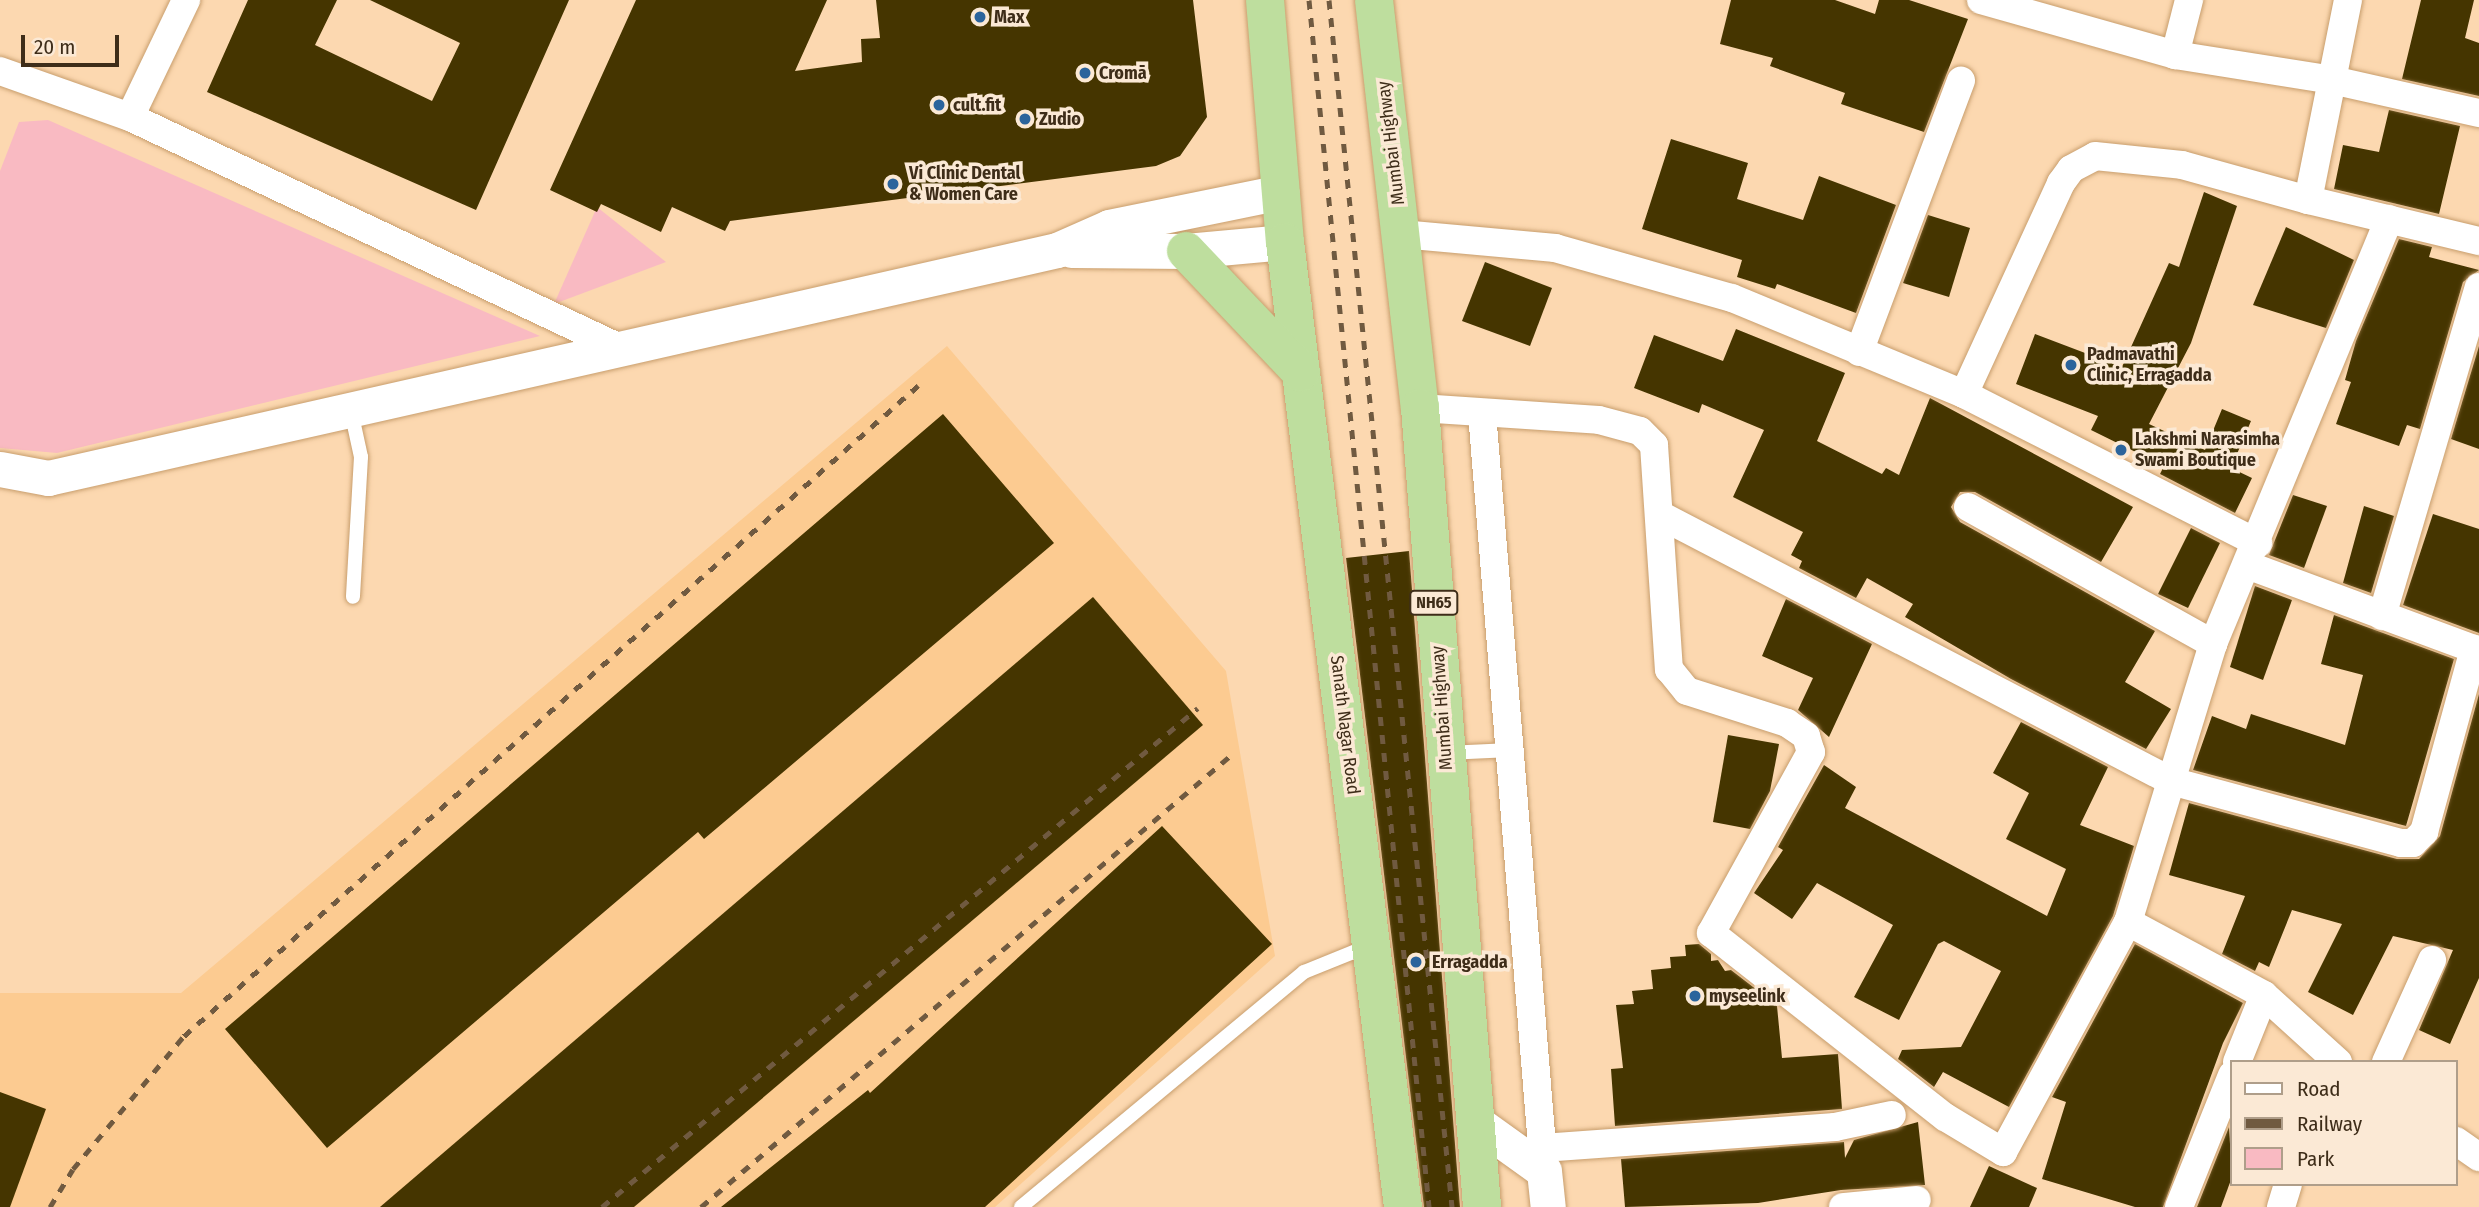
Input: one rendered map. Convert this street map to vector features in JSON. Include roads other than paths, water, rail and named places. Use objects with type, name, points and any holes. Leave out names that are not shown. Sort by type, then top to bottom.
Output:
[{"type":"highway","points":[[1265,0],[1285,242]]},
{"type":"highway","name":"Mumbai Highway","points":[[1374,0],[1420,408],[1473,1120],[1482,1207]]},
{"type":"highway","name":"Sanath Nagar Road","points":[[1285,242],[1373,944],[1402,1207]]},
{"type":"highway","points":[[1186,251],[1301,372]]},
{"type":"street","points":[[130,117],[186,0]]},
{"type":"street","points":[[1981,0],[2175,55],[2332,80],[2479,113]]},
{"type":"street","points":[[2175,55],[2189,0]]},
{"type":"street","points":[[2308,200],[2348,0]]},
{"type":"street","points":[[0,71],[130,117],[624,350]]},
{"type":"street","points":[[1859,352],[1961,80]]},
{"type":"street","points":[[1964,394],[2061,183],[2071,169],[2095,156],[2182,165],[2308,200],[2479,241]]},
{"type":"street","points":[[0,469],[48,478],[624,350],[1057,250],[1109,227],[1281,192]]},
{"type":"street","points":[[1420,408],[1599,421],[1640,431],[1654,445],[1669,668],[1676,682],[1687,691],[1787,723],[1806,736],[1811,752],[1711,933],[1945,1117],[2003,1152],[2128,922],[2213,644],[2389,219]]},
{"type":"street","points":[[1401,234],[1555,248],[1646,270],[1732,298],[1964,394],[2252,554],[2382,616],[2476,650],[2424,832],[2413,843],[2171,781],[1660,515]]},
{"type":"street","points":[[1057,250],[1186,251],[1285,242]]},
{"type":"street","points":[[2382,616],[2479,288]]},
{"type":"street","points":[[1482,412],[1548,1207]]},
{"type":"street","points":[[1968,507],[2213,644]]},
{"type":"street","points":[[2128,922],[2264,995],[2328,1059]]},
{"type":"street","points":[[2387,1060],[2432,960]]},
{"type":"street","points":[[2238,1060],[2264,995]]},
{"type":"street","points":[[2179,1207],[2230,1080]]},
{"type":"street","points":[[1473,1120],[1543,1160],[1835,1128],[1892,1115]]},
{"type":"street","points":[[2458,1142],[2479,1157]]},
{"type":"street","points":[[2281,1207],[2287,1186]]},
{"type":"street","points":[[1843,1207],[1917,1200]]},
{"type":"lane","points":[[351,411],[361,457],[353,597]]},
{"type":"lane","points":[[1446,753],[1509,750]]},
{"type":"lane","points":[[1021,1207],[1304,972],[1373,944]]},
{"type":"railway","points":[[1309,0],[1429,1207]]},
{"type":"railway","points":[[1329,0],[1452,1207]]},
{"type":"railway","points":[[50,1207],[73,1169],[184,1036],[921,383]]},
{"type":"railway","points":[[602,1207],[1198,708]]},
{"type":"railway","points":[[701,1207],[1230,756]]},
{"type":"place","name":"Max","points":[[980,17]]},
{"type":"place","name":"Cromā","points":[[1085,73]]},
{"type":"place","name":"cult.fit","points":[[939,105]]},
{"type":"place","name":"Zudio","points":[[1025,119]]},
{"type":"place","name":"Vi Clinic Dental & Women Care","points":[[893,184]]},
{"type":"place","name":"Padmavathi Clinic, Erragadda","points":[[2071,365]]},
{"type":"place","name":"Lakshmi Narasimha Swami Boutique","points":[[2121,450]]},
{"type":"place","name":"Erragadda","points":[[1416,962]]},
{"type":"place","name":"myseelink","points":[[1695,996]]}]
